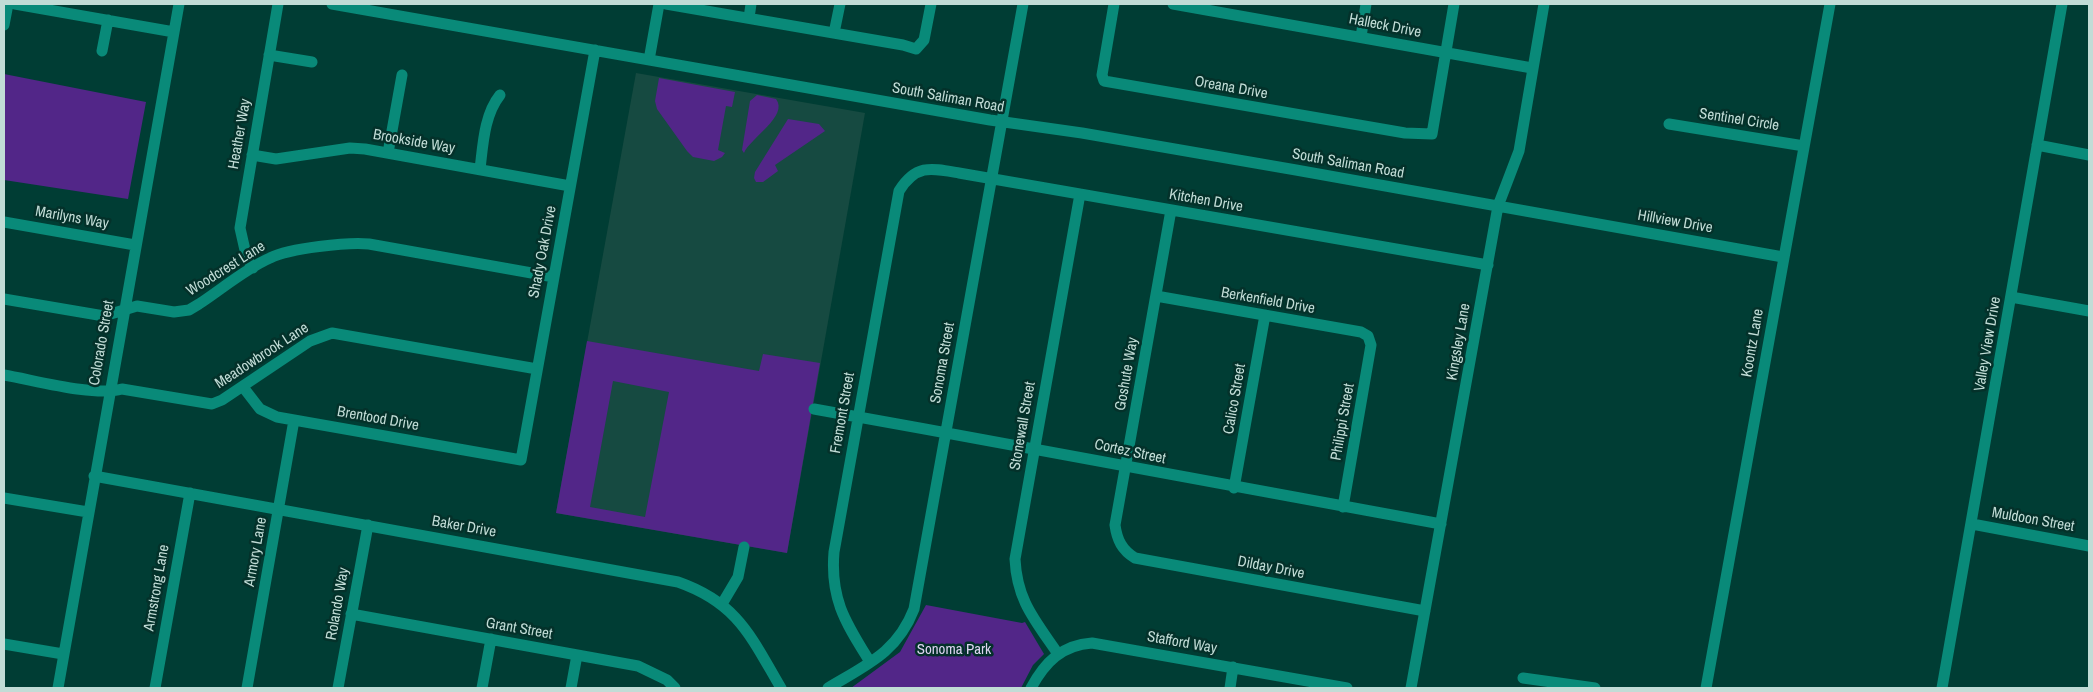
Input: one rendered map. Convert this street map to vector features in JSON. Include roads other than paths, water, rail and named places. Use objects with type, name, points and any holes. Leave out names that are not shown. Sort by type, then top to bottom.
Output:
[{"type":"street","points":[[4,25],[8,4]]},
{"type":"street","points":[[15,4],[174,32]]},
{"type":"street","name":"Colorado Street","points":[[58,688],[179,4]]},
{"type":"street","name":"Heather Way","points":[[253,268],[247,259],[240,228],[278,4]]},
{"type":"street","name":"South Saliman Road","points":[[332,4],[1002,122],[1092,135],[1561,216]]},
{"type":"street","points":[[649,60],[660,4]]},
{"type":"street","points":[[666,4],[903,45],[916,49],[924,40],[931,4]]},
{"type":"street","points":[[749,18],[750,4]]},
{"type":"street","points":[[834,34],[840,4]]},
{"type":"street","name":"Sonoma Street","points":[[828,688],[887,651],[901,636],[914,609],[1023,4]]},
{"type":"street","name":"Oreana Drive","points":[[1114,4],[1102,75],[1104,82],[1404,133],[1432,134],[1446,53]]},
{"type":"street","name":"Halleck Drive","points":[[1173,4],[1532,68]]},
{"type":"street","points":[[1361,37],[1366,4]]},
{"type":"street","points":[[1446,53],[1454,4]]},
{"type":"street","name":"Kingsley Lane","points":[[1411,688],[1498,206],[1520,152],[1532,68],[1544,4]]},
{"type":"street","name":"Koontz Lane","points":[[1706,688],[1830,4]]},
{"type":"street","name":"Valley View Drive","points":[[1942,688],[2062,4]]},
{"type":"street","points":[[102,51],[108,20]]},
{"type":"street","name":"Shady Oak Drive","points":[[521,460],[595,50]]},
{"type":"street","points":[[269,55],[312,62]]},
{"type":"street","points":[[388,153],[402,75]]},
{"type":"street","points":[[480,169],[492,105],[500,95]]},
{"type":"street","name":"Sentinel Circle","points":[[1669,124],[1804,146]]},
{"type":"street","points":[[2037,145],[2089,155]]},
{"type":"street","name":"Brookside Way","points":[[252,155],[281,159],[350,148],[388,153],[570,186]]},
{"type":"street","name":"Kitchen Drive","points":[[919,171],[931,168],[992,178],[1488,265]]},
{"type":"street","name":"Fremont Street","points":[[870,662],[847,624],[837,603],[832,573],[834,552],[899,191],[908,178],[919,171]]},
{"type":"street","name":"Stonewall Street","points":[[1058,654],[1026,608],[1016,579],[1015,558],[1080,194]]},
{"type":"street","name":"Goshute Way","points":[[1119,542],[1115,525],[1171,210]]},
{"type":"street","name":"Hillview Drive","points":[[1561,216],[1783,257]]},
{"type":"street","name":"Marilyns Way","points":[[4,222],[135,245]]},
{"type":"street","name":"Woodcrest Lane","points":[[4,298],[100,315],[137,306],[174,312],[189,310],[253,268],[277,255],[332,245],[360,243],[554,277]]},
{"type":"street","name":"Berkenfield Drive","points":[[1156,296],[1361,332],[1368,336],[1371,342]]},
{"type":"street","points":[[2011,297],[2089,311]]},
{"type":"street","name":"Calico Street","points":[[1234,488],[1265,315]]},
{"type":"street","name":"Meadowbrook Lane","points":[[4,375],[109,393],[122,389],[212,404],[243,387],[310,341],[332,333],[537,369]]},
{"type":"street","name":"Philippi Street","points":[[1343,507],[1371,342]]},
{"type":"street","name":"Brentood Drive","points":[[243,387],[265,413],[276,417],[521,460]]},
{"type":"street","name":"Cortez Street","points":[[814,409],[946,432],[1234,488],[1441,524]]},
{"type":"street","name":"Armory Lane","points":[[247,688],[294,420]]},
{"type":"street","name":"Baker Drive","points":[[94,476],[678,582],[710,595],[733,613],[747,632],[781,688]]},
{"type":"street","name":"Armstrong Lane","points":[[155,688],[190,493]]},
{"type":"street","points":[[4,498],[88,512]]},
{"type":"street","name":"Muldoon Street","points":[[1972,524],[2089,546]]},
{"type":"street","name":"Rolando Way","points":[[338,688],[368,525]]},
{"type":"street","name":"Dilday Drive","points":[[1119,542],[1128,554],[1135,558],[1425,611]]},
{"type":"street","points":[[722,604],[738,577],[744,547]]},
{"type":"street","name":"Grant Street","points":[[351,614],[638,666],[661,676],[675,688]]},
{"type":"street","points":[[482,688],[491,639]]},
{"type":"street","name":"Stafford Way","points":[[1031,688],[1039,673],[1066,648],[1092,643],[1347,688]]},
{"type":"street","points":[[4,644],[63,654]]},
{"type":"street","points":[[571,688],[577,655]]},
{"type":"street","points":[[1230,688],[1233,667]]},
{"type":"street","points":[[1523,678],[1594,688]]},
{"type":"park label","name":"Sonoma Park","points":[[954,650]]}]
